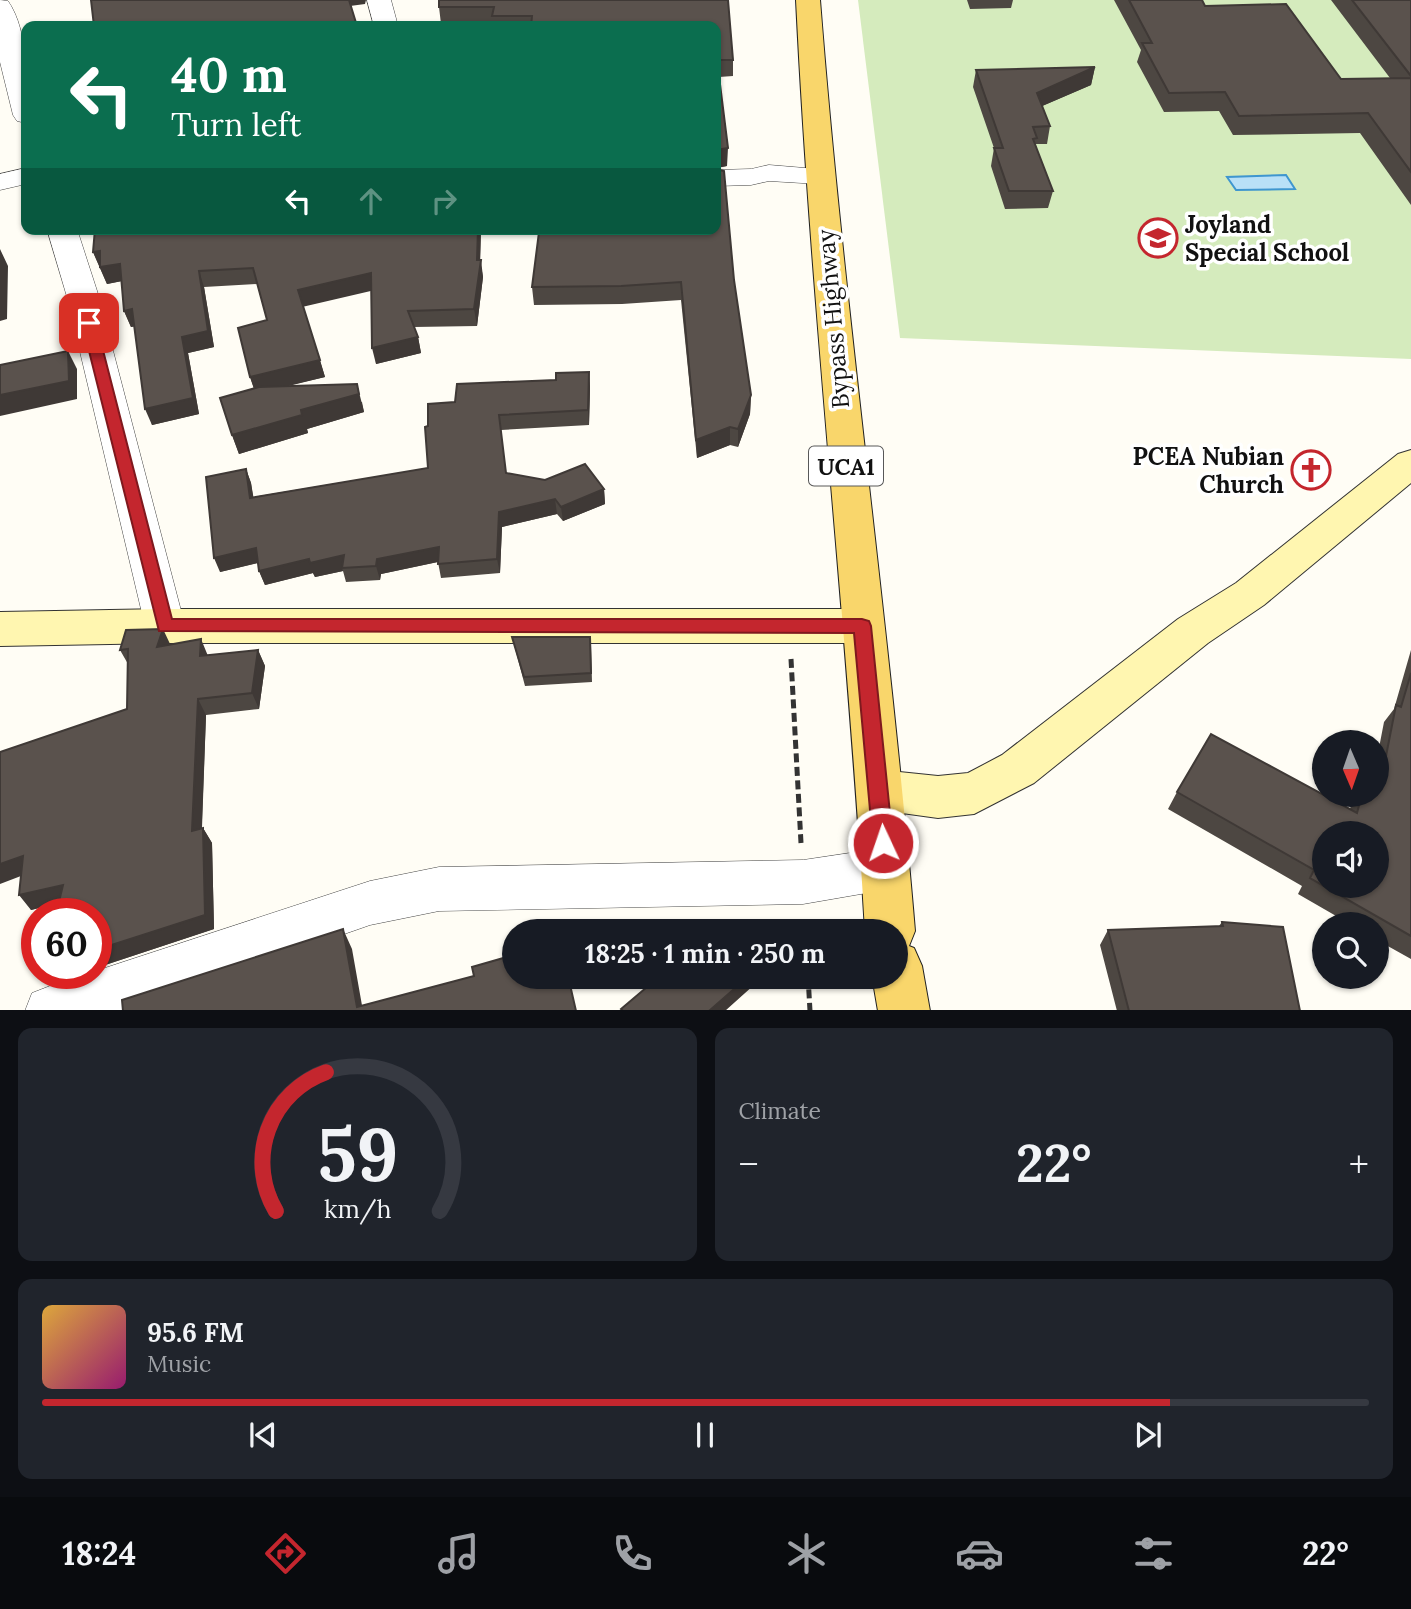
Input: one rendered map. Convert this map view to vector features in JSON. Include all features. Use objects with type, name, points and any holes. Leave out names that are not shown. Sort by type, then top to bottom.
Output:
[{"type":"main road","name":"Bypass Highway","points":[[808,0],[819,176],[880,790],[889,919]]},
{"type":"main road","points":[[900,989],[904,1010]]},
{"type":"street","points":[[379,0],[385,21]]},
{"type":"street","points":[[0,6],[7,24],[21,98]]},
{"type":"street","points":[[721,178],[751,177],[769,173],[819,176]]},
{"type":"street","points":[[0,182],[21,177]]},
{"type":"street","points":[[64,235],[83,297],[165,626]]},
{"type":"street","points":[[880,790],[938,797],[974,793],[1018,769],[1193,631],[1250,594],[1411,463]]},
{"type":"street","points":[[0,629],[165,626],[862,626]]},
{"type":"street","points":[[50,1010],[370,903],[439,889],[803,882],[884,869]]},
{"type":"path","points":[[789,626],[803,882]]},
{"type":"path","points":[[809,989],[810,1010]]},
{"type":"green space","name":"Joyland Special School","points":[[858,0],[1411,0],[1411,359],[900,338]]},
{"type":"water","points":[[1286,175],[1295,189],[1236,190],[1227,177]]},
{"type":"building","points":[[91,0],[349,0],[355,21],[93,21]]},
{"type":"building","points":[[439,0],[728,0],[733,60],[721,60],[721,21],[532,21],[532,16],[492,16],[494,7],[439,7]]},
{"type":"building","points":[[1129,0],[1202,0],[1205,6],[1286,4],[1341,79],[1411,78],[1411,172],[1368,113],[1239,116],[1225,92],[1169,93],[1142,43],[1152,43]]},
{"type":"building","points":[[1352,0],[1411,0],[1411,76]]},
{"type":"building","points":[[1095,67],[1037,93],[1050,126],[1033,127],[1037,138],[1033,139],[1053,191],[1009,191],[994,148],[1003,148],[976,70]]},
{"type":"building","points":[[721,92],[728,148],[721,149]]},
{"type":"building","points":[[721,170],[724,171],[734,280],[751,395],[738,429],[730,427],[696,440],[681,282],[532,287],[539,235],[721,235]]},
{"type":"building","points":[[94,235],[478,235],[477,260],[481,260],[474,309],[408,311],[418,337],[372,348],[371,273],[298,290],[320,360],[250,377],[238,328],[267,320],[253,268],[199,271],[208,331],[182,337],[193,398],[145,409],[132,309],[124,311],[120,264],[100,267],[100,251],[93,252]]},
{"type":"building","points":[[68,351],[69,381],[0,395],[0,365]]},
{"type":"building","points":[[589,372],[588,410],[499,415],[506,473],[545,480],[585,464],[604,489],[561,507],[555,499],[499,512],[497,559],[438,564],[439,547],[377,559],[376,566],[342,568],[344,555],[310,563],[309,559],[259,571],[256,548],[214,558],[206,477],[246,469],[250,498],[428,468],[425,427],[428,426],[428,404],[455,402],[457,384],[556,380],[556,373]]},
{"type":"building","points":[[357,384],[359,394],[301,410],[302,415],[232,435],[220,398],[259,387]]},
{"type":"building","points":[[163,629],[157,647],[201,639],[200,656],[258,650],[252,693],[198,699],[192,831],[203,828],[205,915],[112,945],[112,898],[60,898],[63,885],[19,895],[23,856],[0,864],[0,752],[127,709],[128,649],[120,650],[126,630]]},
{"type":"building","points":[[512,637],[590,637],[591,673],[524,677]]},
{"type":"building","points":[[1411,673],[1411,936],[1389,923],[1389,912],[1369,912],[1345,898],[1389,898],[1389,821],[1312,821],[1312,869],[1177,792],[1211,734],[1312,789],[1312,807],[1346,807],[1357,813],[1359,807],[1390,807],[1390,736],[1396,705],[1401,707]]},
{"type":"building","points":[[1222,922],[1283,927],[1300,1010],[1129,1010],[1108,930],[1223,926]]},
{"type":"building","points":[[343,929],[357,1007],[474,976],[472,967],[502,958],[502,989],[571,989],[576,1010],[123,1010],[122,1000]]},
{"type":"building","points":[[645,989],[734,989],[710,1010],[622,1010]]},
{"type":"place","name":"Joyland Special School","points":[[1158,238]]},
{"type":"place","name":"PCEA Nubian Church","points":[[1311,470]]},
{"type":"route","points":[[89,323],[165,626],[862,626],[880,790],[883,843]]}]
